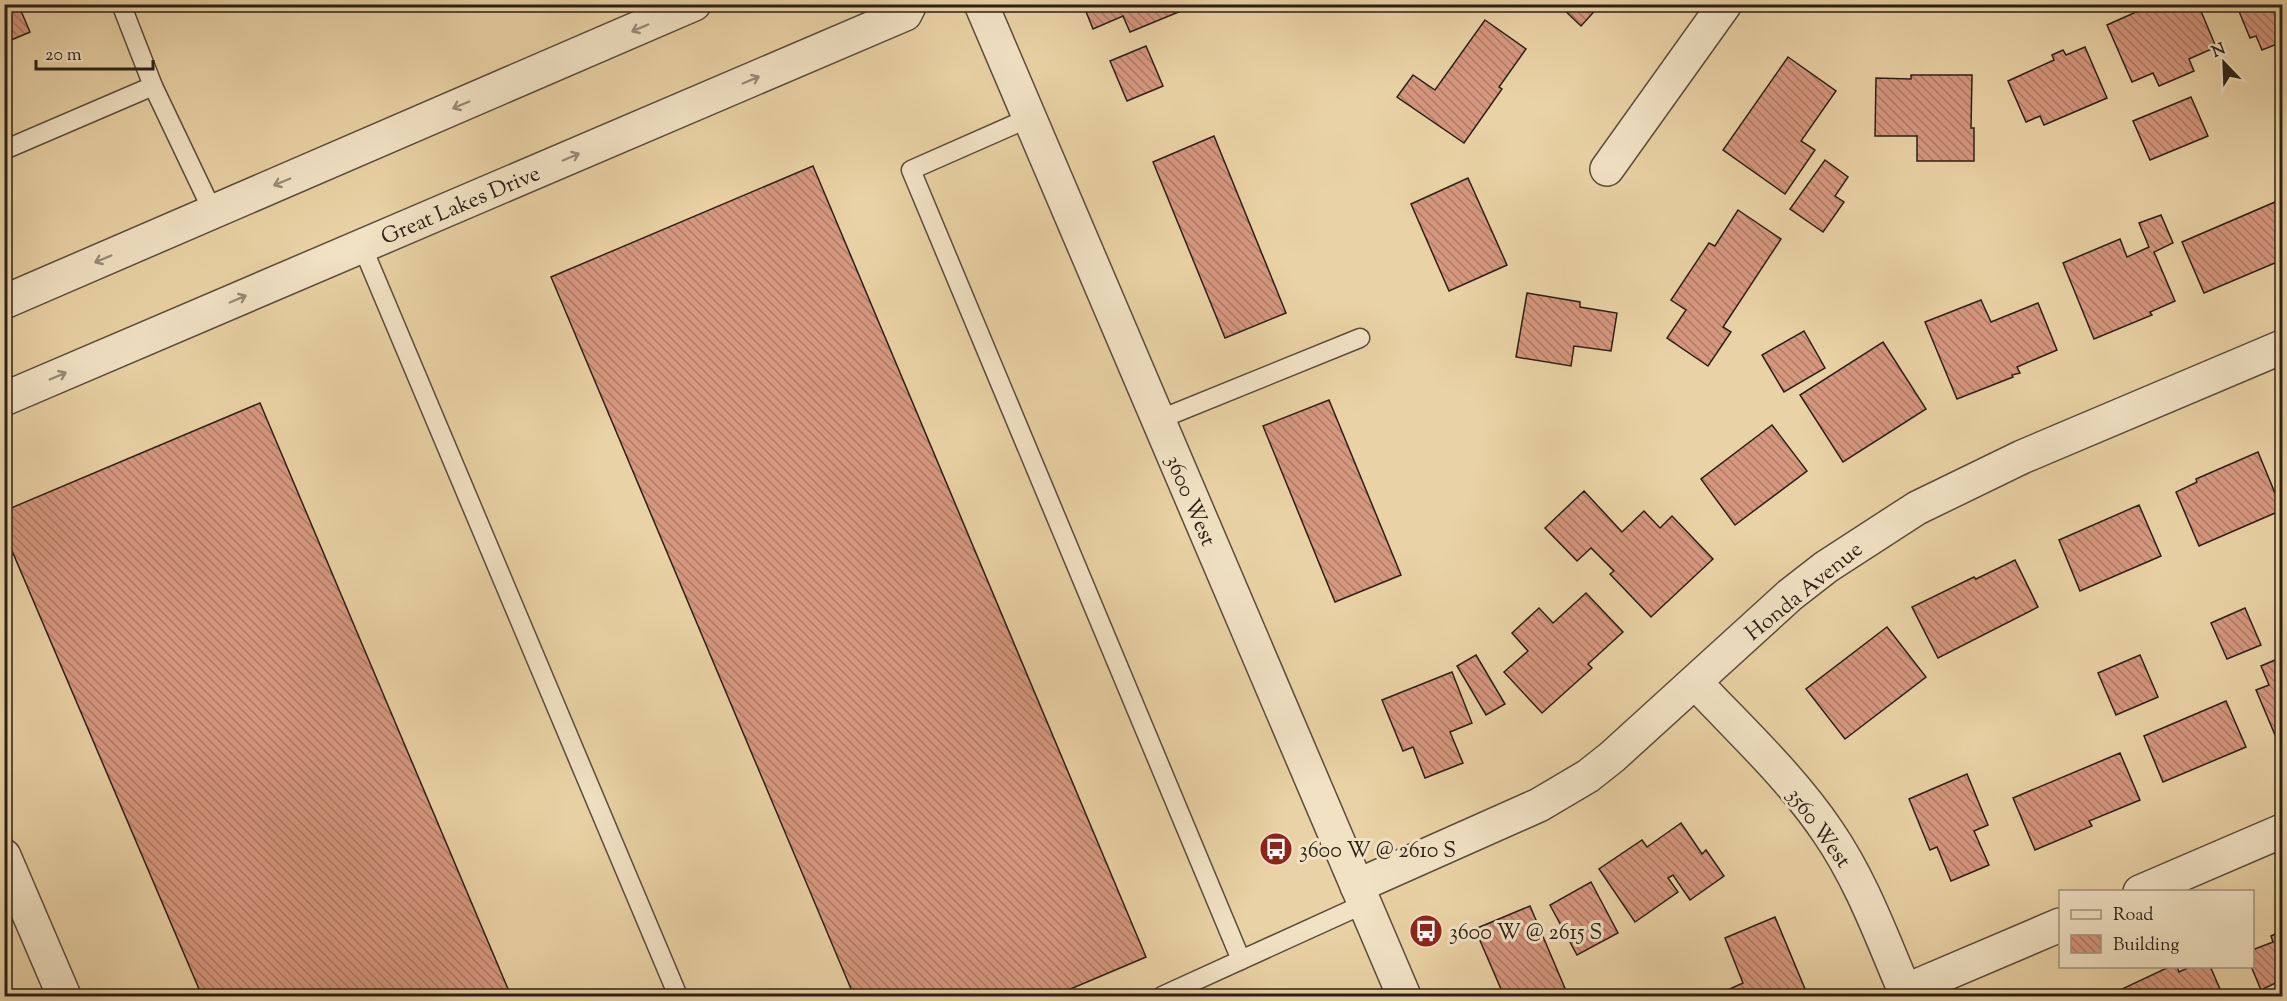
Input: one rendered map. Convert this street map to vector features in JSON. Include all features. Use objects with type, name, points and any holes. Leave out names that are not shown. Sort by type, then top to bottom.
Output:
[{"type":"street","points":[[4,302],[694,4]]},
{"type":"street","name":"Great Lakes Drive","points":[[4,399],[905,14],[910,4]]},
{"type":"street","name":"3600 West","points":[[981,4],[1404,996]]},
{"type":"street","points":[[1607,170],[1725,4]]},
{"type":"street","name":"Honda Avenue","points":[[1361,895],[1569,789],[1612,757],[1799,588],[1863,542],[1917,508],[2022,457],[2283,347]]},
{"type":"street","name":"3560 West","points":[[1695,682],[1779,772],[1828,831],[1861,890],[1906,994]]},
{"type":"street","points":[[2142,890],[2283,831]]},
{"type":"street","points":[[4,856],[64,996]]},
{"type":"street","points":[[1906,994],[2059,926]]},
{"type":"lane","points":[[121,4],[153,86],[213,212]]},
{"type":"lane","points":[[4,150],[153,86]]},
{"type":"lane","points":[[1029,118],[911,170],[1241,960]]},
{"type":"lane","points":[[362,246],[678,996]]},
{"type":"lane","points":[[1158,420],[1360,338]]},
{"type":"lane","points":[[1162,996],[1241,960],[1361,895]]},
{"type":"building","points":[[4,4],[18,4],[30,32],[4,43]]},
{"type":"building","points":[[1083,4],[1179,4],[1181,11],[1130,32],[1123,16],[1093,29]]},
{"type":"building","points":[[1558,4],[1601,4],[1581,26]]},
{"type":"building","points":[[2154,4],[2198,4],[2216,47],[2189,59],[2194,71],[2159,86],[2153,73],[2132,82],[2107,25]]},
{"type":"building","points":[[2236,4],[2282,4],[2282,42],[2262,50],[2256,36],[2250,38]]},
{"type":"building","points":[[1485,20],[1526,49],[1499,87],[1502,89],[1464,143],[1397,97],[1413,75],[1435,90]]},
{"type":"building","points":[[1146,46],[1163,86],[1127,101],[1110,61]]},
{"type":"building","points":[[2085,47],[2107,98],[2044,125],[2040,116],[2026,122],[2008,81],[2054,60],[2052,55],[2063,50],[2066,55]]},
{"type":"building","points":[[1788,57],[1836,91],[1801,141],[1815,150],[1785,194],[1723,150]]},
{"type":"building","points":[[1911,75],[1972,75],[1971,128],[1974,128],[1974,161],[1917,161],[1917,136],[1875,136],[1876,78],[1911,79]]},
{"type":"building","points":[[2191,97],[2208,136],[2150,160],[2133,121]]},
{"type":"building","points":[[1214,136],[1286,313],[1225,338],[1153,162]]},
{"type":"building","points":[[1825,160],[1848,177],[1835,196],[1844,202],[1823,232],[1790,209]]},
{"type":"building","points":[[813,166],[1146,957],[1054,996],[854,996],[551,277]]},
{"type":"building","points":[[1468,178],[1507,265],[1449,291],[1411,204]]},
{"type":"building","points":[[2282,199],[2282,260],[2204,293],[2182,242]]},
{"type":"building","points":[[1738,210],[1781,239],[1723,327],[1731,332],[1708,366],[1667,338],[1686,310],[1671,300],[1709,243],[1715,246]]},
{"type":"building","points":[[2161,215],[2173,243],[2154,252],[2175,301],[2150,312],[2152,315],[2094,339],[2063,263],[2120,239],[2127,257],[2149,247],[2139,223]]},
{"type":"building","points":[[1527,293],[1580,302],[1580,307],[1617,313],[1611,351],[1574,346],[1571,366],[1516,357]]},
{"type":"building","points":[[1981,300],[1991,322],[2038,303],[2057,350],[2017,367],[2020,373],[2012,375],[2013,377],[1957,399],[1925,322]]},
{"type":"building","points":[[1804,331],[1825,368],[1784,392],[1762,355]]},
{"type":"building","points":[[1883,342],[1926,409],[1843,462],[1800,395]]},
{"type":"building","points":[[1329,400],[1401,575],[1335,602],[1263,426]]},
{"type":"building","points":[[260,403],[511,996],[202,996],[4,532],[4,511]]},
{"type":"building","points":[[1772,425],[1807,471],[1735,525],[1701,479]]},
{"type":"building","points":[[2282,440],[2282,458],[2276,443]]},
{"type":"building","points":[[2258,452],[2282,510],[2199,546],[2176,492],[2197,482],[2196,479]]},
{"type":"building","points":[[1584,491],[1622,532],[1644,511],[1660,528],[1672,516],[1713,559],[1651,617],[1610,574],[1614,571],[1591,548],[1577,561],[1545,528]]},
{"type":"building","points":[[2139,505],[2161,556],[2080,591],[2059,540]]},
{"type":"building","points":[[2015,560],[2038,607],[1938,658],[1912,607]]},
{"type":"building","points":[[1586,593],[1623,632],[1588,664],[1592,668],[1542,713],[1504,672],[1528,651],[1512,633],[1539,608],[1553,623]]},
{"type":"building","points":[[2245,608],[2261,645],[2227,659],[2211,623]]},
{"type":"building","points":[[1887,627],[1926,677],[1845,739],[1806,689]]},
{"type":"building","points":[[1476,655],[1505,704],[1486,715],[1457,666]]},
{"type":"building","points":[[2140,655],[2158,697],[2116,715],[2098,673]]},
{"type":"building","points":[[2282,657],[2282,740],[2278,742],[2256,690],[2269,685],[2261,666]]},
{"type":"building","points":[[1452,672],[1472,723],[1450,732],[1463,763],[1425,778],[1413,747],[1403,751],[1382,700]]},
{"type":"building","points":[[2226,701],[2246,747],[2163,782],[2144,736]]},
{"type":"building","points":[[2120,753],[2140,800],[2089,821],[2092,826],[2035,850],[2013,798]]},
{"type":"building","points":[[1967,774],[1988,825],[1974,831],[1989,865],[1951,881],[1937,847],[1930,850],[1909,799]]},
{"type":"building","points":[[1681,823],[1702,854],[1706,850],[1724,876],[1690,900],[1673,875],[1668,878],[1678,892],[1635,922],[1599,869],[1642,840],[1647,847]]},
{"type":"building","points":[[1591,882],[1618,933],[1577,955],[1550,905]]},
{"type":"building","points":[[1530,906],[1567,993],[1558,996],[1504,996],[1475,929]]},
{"type":"building","points":[[1775,917],[1808,996],[1730,996],[1727,990],[1743,983],[1725,938]]},
{"type":"building","points":[[2282,931],[2282,980],[2261,990],[2252,968],[2254,968],[2254,949],[2273,942],[2271,936]]},
{"type":"building","points":[[2167,968],[2178,968],[2179,972],[2188,968],[2211,968],[2223,996],[2126,996],[2122,989]]},
{"type":"place","name":"3600 W @ 2610 S","points":[[1276,849]]},
{"type":"place","name":"3600 W @ 2615 S","points":[[1426,931]]}]
